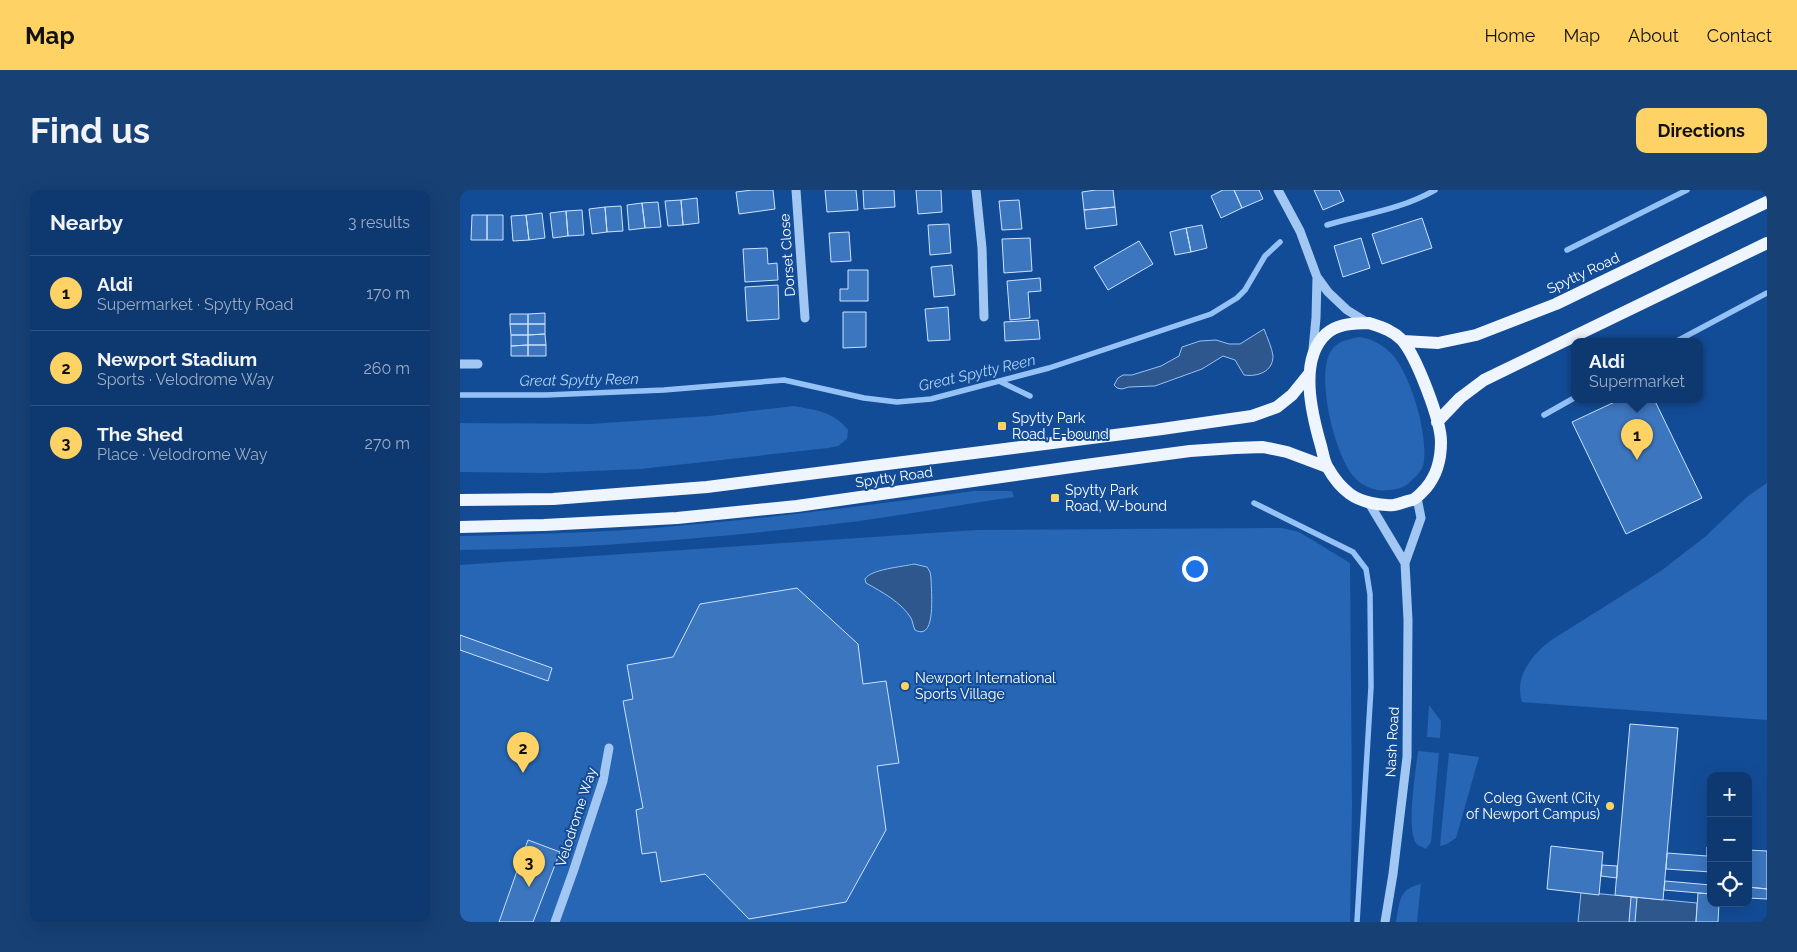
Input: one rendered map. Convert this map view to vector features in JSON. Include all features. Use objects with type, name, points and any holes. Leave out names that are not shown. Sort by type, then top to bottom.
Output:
[{"type":"main road","name":"Spytty Road","points":[[1402,341],[1438,342],[1476,335],[1556,304],[1767,202]]},
{"type":"main road","points":[[1437,422],[1460,398],[1484,380],[1767,243]]},
{"type":"main road","points":[[1368,323],[1388,329],[1402,341],[1418,367],[1437,422],[1441,440],[1440,460],[1433,479],[1417,498],[1394,505],[1368,503],[1350,494],[1328,467],[1310,398],[1309,374],[1312,356],[1319,342],[1326,333],[1339,325],[1368,323]]},
{"type":"main road","name":"Spytty Road","points":[[460,500],[553,499],[707,487],[1243,417],[1277,408],[1292,395],[1309,374]]},
{"type":"main road","name":"Spytty Road","points":[[460,527],[677,518],[797,506],[1190,451],[1263,448],[1287,452],[1328,467]]},
{"type":"street","name":"Dorset Close","points":[[796,190],[806,318]]},
{"type":"street","points":[[976,190],[982,248],[984,317]]},
{"type":"street","points":[[1278,190],[1300,231],[1317,277],[1328,292],[1347,310],[1368,323]]},
{"type":"street","points":[[1312,356],[1316,318],[1317,277]]},
{"type":"street","points":[[460,364],[478,364]]},
{"type":"street","name":"Nash Road","points":[[1385,922],[1393,874],[1407,757],[1409,658],[1405,563],[1421,518],[1417,498]]},
{"type":"street","name":"Nash Road","points":[[1368,503],[1405,563]]},
{"type":"street","name":"Velodrome Way","points":[[555,922],[604,781],[609,748]]},
{"type":"shaded area","points":[[1264,329],[1273,356],[1267,370],[1259,374],[1244,375],[1235,360],[1223,356],[1202,369],[1155,386],[1122,389],[1114,385],[1118,378],[1123,375],[1132,375],[1161,366],[1179,356],[1182,347],[1200,341],[1216,340],[1229,344],[1240,344]]},
{"type":"shaded area","points":[[1360,337],[1380,344],[1390,352],[1405,374],[1417,406],[1424,439],[1423,466],[1409,483],[1396,489],[1374,489],[1365,486],[1354,477],[1340,452],[1329,416],[1325,378],[1331,351],[1340,343]]},
{"type":"shaded area","points":[[794,406],[824,413],[837,419],[848,430],[847,439],[838,446],[828,448],[640,469],[543,473],[460,472],[460,423],[590,424],[709,416]]},
{"type":"shaded area","points":[[1767,483],[1767,720],[1522,702],[1520,684],[1522,676],[1536,653],[1550,641],[1661,571],[1706,536],[1748,496]]},
{"type":"shaded area","points":[[974,491],[1012,491],[1014,497],[850,522],[735,535],[598,545],[460,550],[460,536],[595,532],[713,523]]},
{"type":"shaded area","name":"Newport International Sports Village","points":[[1282,528],[1299,532],[1350,563],[1352,806],[1350,922],[460,922],[460,565],[976,530]]},
{"type":"shaded area","points":[[914,564],[927,567],[931,578],[932,603],[930,622],[927,629],[922,632],[915,630],[911,618],[902,607],[866,583],[865,579],[880,571]]},
{"type":"shaded area","points":[[1429,705],[1441,721],[1440,738],[1427,737]]},
{"type":"shaded area","points":[[1418,751],[1439,753],[1431,842],[1426,849],[1416,843],[1412,825],[1412,798]]},
{"type":"shaded area","points":[[1449,753],[1479,757],[1456,838],[1440,846]]},
{"type":"shaded area","points":[[1421,884],[1417,922],[1396,922],[1401,897],[1408,889]]},
{"type":"shaded area","points":[[1581,892],[1697,903],[1696,922],[1578,922]]},
{"type":"building","points":[[773,190],[775,209],[739,214],[736,192]]},
{"type":"building","points":[[825,190],[856,190],[858,210],[827,212]]},
{"type":"building","points":[[863,190],[894,190],[895,207],[864,209]]},
{"type":"building","points":[[916,190],[941,190],[942,212],[918,214]]},
{"type":"building","points":[[1113,190],[1115,207],[1084,210],[1082,192]]},
{"type":"building","points":[[1223,190],[1234,190],[1242,208],[1221,218],[1211,196]]},
{"type":"building","points":[[1234,190],[1259,190],[1263,199],[1242,208]]},
{"type":"building","points":[[1314,190],[1339,190],[1344,201],[1323,210]]},
{"type":"building","points":[[697,198],[699,223],[683,225],[681,200]]},
{"type":"building","points":[[681,200],[683,225],[668,226],[665,201]]},
{"type":"building","points":[[1019,200],[1022,229],[1002,230],[999,201]]},
{"type":"building","points":[[658,202],[661,227],[645,228],[642,203]]},
{"type":"building","points":[[642,203],[645,228],[629,230],[627,205]]},
{"type":"building","points":[[621,206],[623,231],[607,232],[605,207]]},
{"type":"building","points":[[605,207],[607,232],[592,234],[589,209]]},
{"type":"building","points":[[1115,207],[1117,225],[1086,229],[1084,210]]},
{"type":"building","points":[[582,210],[584,235],[568,236],[566,211]]},
{"type":"building","points":[[566,211],[568,236],[553,238],[550,213]]},
{"type":"building","points":[[542,213],[545,238],[529,240],[526,215]]},
{"type":"building","points":[[472,215],[487,215],[487,240],[471,240]]},
{"type":"building","points":[[487,215],[503,215],[503,240],[487,240]]},
{"type":"building","points":[[526,215],[529,240],[513,241],[511,216]]},
{"type":"building","points":[[1422,218],[1432,248],[1382,264],[1372,234]]},
{"type":"building","points":[[949,224],[951,253],[930,255],[928,225]]},
{"type":"building","points":[[1202,225],[1207,248],[1191,252],[1186,228]]},
{"type":"building","points":[[1186,228],[1191,252],[1175,255],[1170,232]]},
{"type":"building","points":[[849,232],[851,261],[831,262],[829,233]]},
{"type":"building","points":[[1030,238],[1032,271],[1004,273],[1002,239]]},
{"type":"building","points":[[1361,238],[1370,268],[1343,277],[1334,246]]},
{"type":"building","points":[[1139,241],[1153,264],[1108,290],[1094,267]]},
{"type":"building","points":[[767,248],[768,264],[777,263],[778,280],[745,282],[743,249]]},
{"type":"building","points":[[952,265],[955,295],[934,297],[931,267]]},
{"type":"building","points":[[848,270],[868,270],[868,301],[840,301],[840,289],[848,289]]},
{"type":"building","points":[[1040,278],[1041,291],[1028,292],[1030,318],[1010,320],[1007,281]]},
{"type":"building","points":[[778,285],[779,319],[747,321],[745,287]]},
{"type":"building","points":[[948,307],[950,340],[928,341],[925,309]]},
{"type":"building","points":[[843,312],[866,312],[866,347],[843,348]]},
{"type":"building","points":[[545,313],[545,324],[528,324],[528,314]]},
{"type":"building","points":[[510,314],[528,314],[528,324],[510,324]]},
{"type":"building","points":[[1038,320],[1040,339],[1005,341],[1004,322]]},
{"type":"building","points":[[510,324],[528,324],[528,335],[511,335]]},
{"type":"building","points":[[528,324],[545,324],[545,334],[528,335]]},
{"type":"building","points":[[545,334],[546,345],[528,345],[528,335]]},
{"type":"building","points":[[511,335],[528,335],[528,345],[511,346]]},
{"type":"building","points":[[528,345],[528,356],[511,356],[511,346]]},
{"type":"building","points":[[528,345],[546,345],[546,356],[528,356]]},
{"type":"building","points":[[1612,403],[1656,403],[1702,498],[1626,534],[1572,422]]},
{"type":"building","points":[[797,588],[858,644],[863,684],[886,681],[899,763],[877,766],[886,830],[846,902],[749,919],[705,874],[661,882],[656,852],[642,854],[636,810],[643,808],[623,701],[633,699],[627,665],[673,657],[700,604]]},
{"type":"building","points":[[460,635],[552,668],[548,681],[460,650]]},
{"type":"building","points":[[1630,724],[1678,728],[1663,900],[1615,895]]},
{"type":"building","points":[[528,840],[560,852],[533,922],[499,922]]},
{"type":"building","points":[[1551,846],[1603,852],[1599,895],[1547,889]]},
{"type":"building","points":[[1752,850],[1767,851],[1767,889],[1752,887]]},
{"type":"building","points":[[1667,853],[1707,856],[1707,872],[1666,869]]},
{"type":"building","points":[[1602,865],[1617,866],[1617,878],[1601,876]]},
{"type":"building","points":[[1665,881],[1707,885],[1707,894],[1664,890]]},
{"type":"building","points":[[1752,887],[1767,889],[1767,899],[1752,898]]},
{"type":"building","points":[[1698,893],[1707,894],[1707,907],[1719,907],[1718,922],[1696,922]]},
{"type":"building","points":[[1631,897],[1637,898],[1635,922],[1629,922]]},
{"type":"waterway","name":"Great Spytty Reen","points":[[1327,225],[1395,207],[1435,190]]},
{"type":"waterway","points":[[1567,250],[1687,190]]},
{"type":"waterway","name":"Great Spytty Reen","points":[[460,395],[546,395],[664,390],[784,380],[864,398],[897,402],[931,399],[1049,368],[1211,314],[1237,298],[1245,290],[1265,256],[1280,242]]},
{"type":"waterway","points":[[1683,338],[1767,293]]},
{"type":"waterway","points":[[1001,382],[1030,396]]},
{"type":"waterway","points":[[1544,415],[1571,400]]},
{"type":"waterway","points":[[1254,503],[1353,552],[1366,569],[1370,594],[1371,687],[1357,922]]},
{"type":"place","name":"Spytty Park Road, E-bound","points":[[1002,426]]},
{"type":"place","name":"Aldi","points":[[1637,460]]},
{"type":"place","name":"Spytty Park Road, W-bound","points":[[1055,498]]},
{"type":"place","name":"Newport International Sports Village","points":[[905,686]]},
{"type":"place","name":"Newport Stadium","points":[[523,773]]},
{"type":"place","name":"Coleg Gwent (City of Newport Campus)","points":[[1610,806]]},
{"type":"place","name":"The Shed","points":[[529,887]]}]
